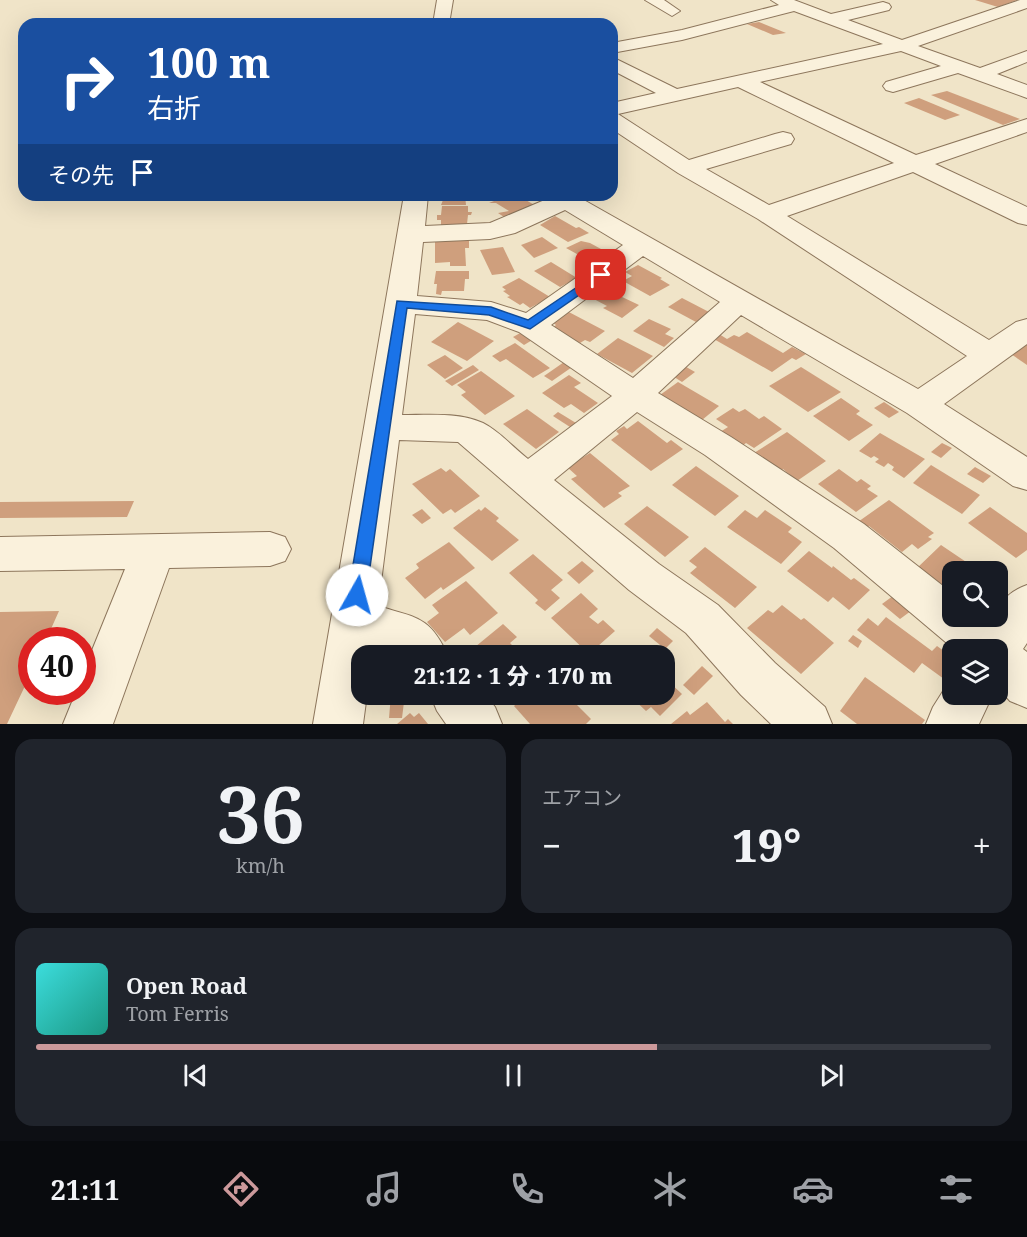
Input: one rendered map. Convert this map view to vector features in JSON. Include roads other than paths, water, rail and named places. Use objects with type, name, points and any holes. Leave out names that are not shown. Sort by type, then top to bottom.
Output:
[{"type":"street","points":[[442,18],[445,0]]},
{"type":"street","points":[[653,0],[672,11]]},
{"type":"street","points":[[618,47],[682,35],[750,18],[787,3],[1027,93]]},
{"type":"street","points":[[618,108],[900,46],[1027,3]]},
{"type":"street","points":[[829,19],[883,7]]},
{"type":"street","points":[[717,9],[750,18]]},
{"type":"street","points":[[979,75],[1027,56]]},
{"type":"street","points":[[618,66],[674,95]]},
{"type":"street","points":[[893,86],[959,68]]},
{"type":"street","points":[[739,80],[1027,217]]},
{"type":"street","points":[[618,123],[686,168],[767,214],[989,355]]},
{"type":"street","points":[[767,214],[1027,125]]},
{"type":"street","points":[[686,168],[783,140]]},
{"type":"street","points":[[338,724],[363,548],[384,427],[415,201]]},
{"type":"street","points":[[411,235],[490,231],[506,227],[555,201]]},
{"type":"street","points":[[566,201],[919,405],[1027,477]]},
{"type":"street","points":[[530,325],[642,244]]},
{"type":"street","points":[[528,478],[552,463],[740,300]]},
{"type":"street","points":[[401,304],[491,311],[530,325],[718,446],[849,536],[976,639]]},
{"type":"street","points":[[919,405],[1027,329]]},
{"type":"street","points":[[384,427],[460,429],[471,433],[528,478],[644,577],[702,619],[758,679],[807,724]]},
{"type":"street","points":[[0,554],[270,549]]},
{"type":"street","points":[[88,724],[154,550]]},
{"type":"street","points":[[1004,639],[1027,604]]},
{"type":"street","points":[[354,619],[411,637],[417,645]]},
{"type":"street","points":[[1008,666],[1027,685]]},
{"type":"street","points":[[462,705],[477,724]]},
{"type":"street","points":[[951,724],[962,705]]}]
